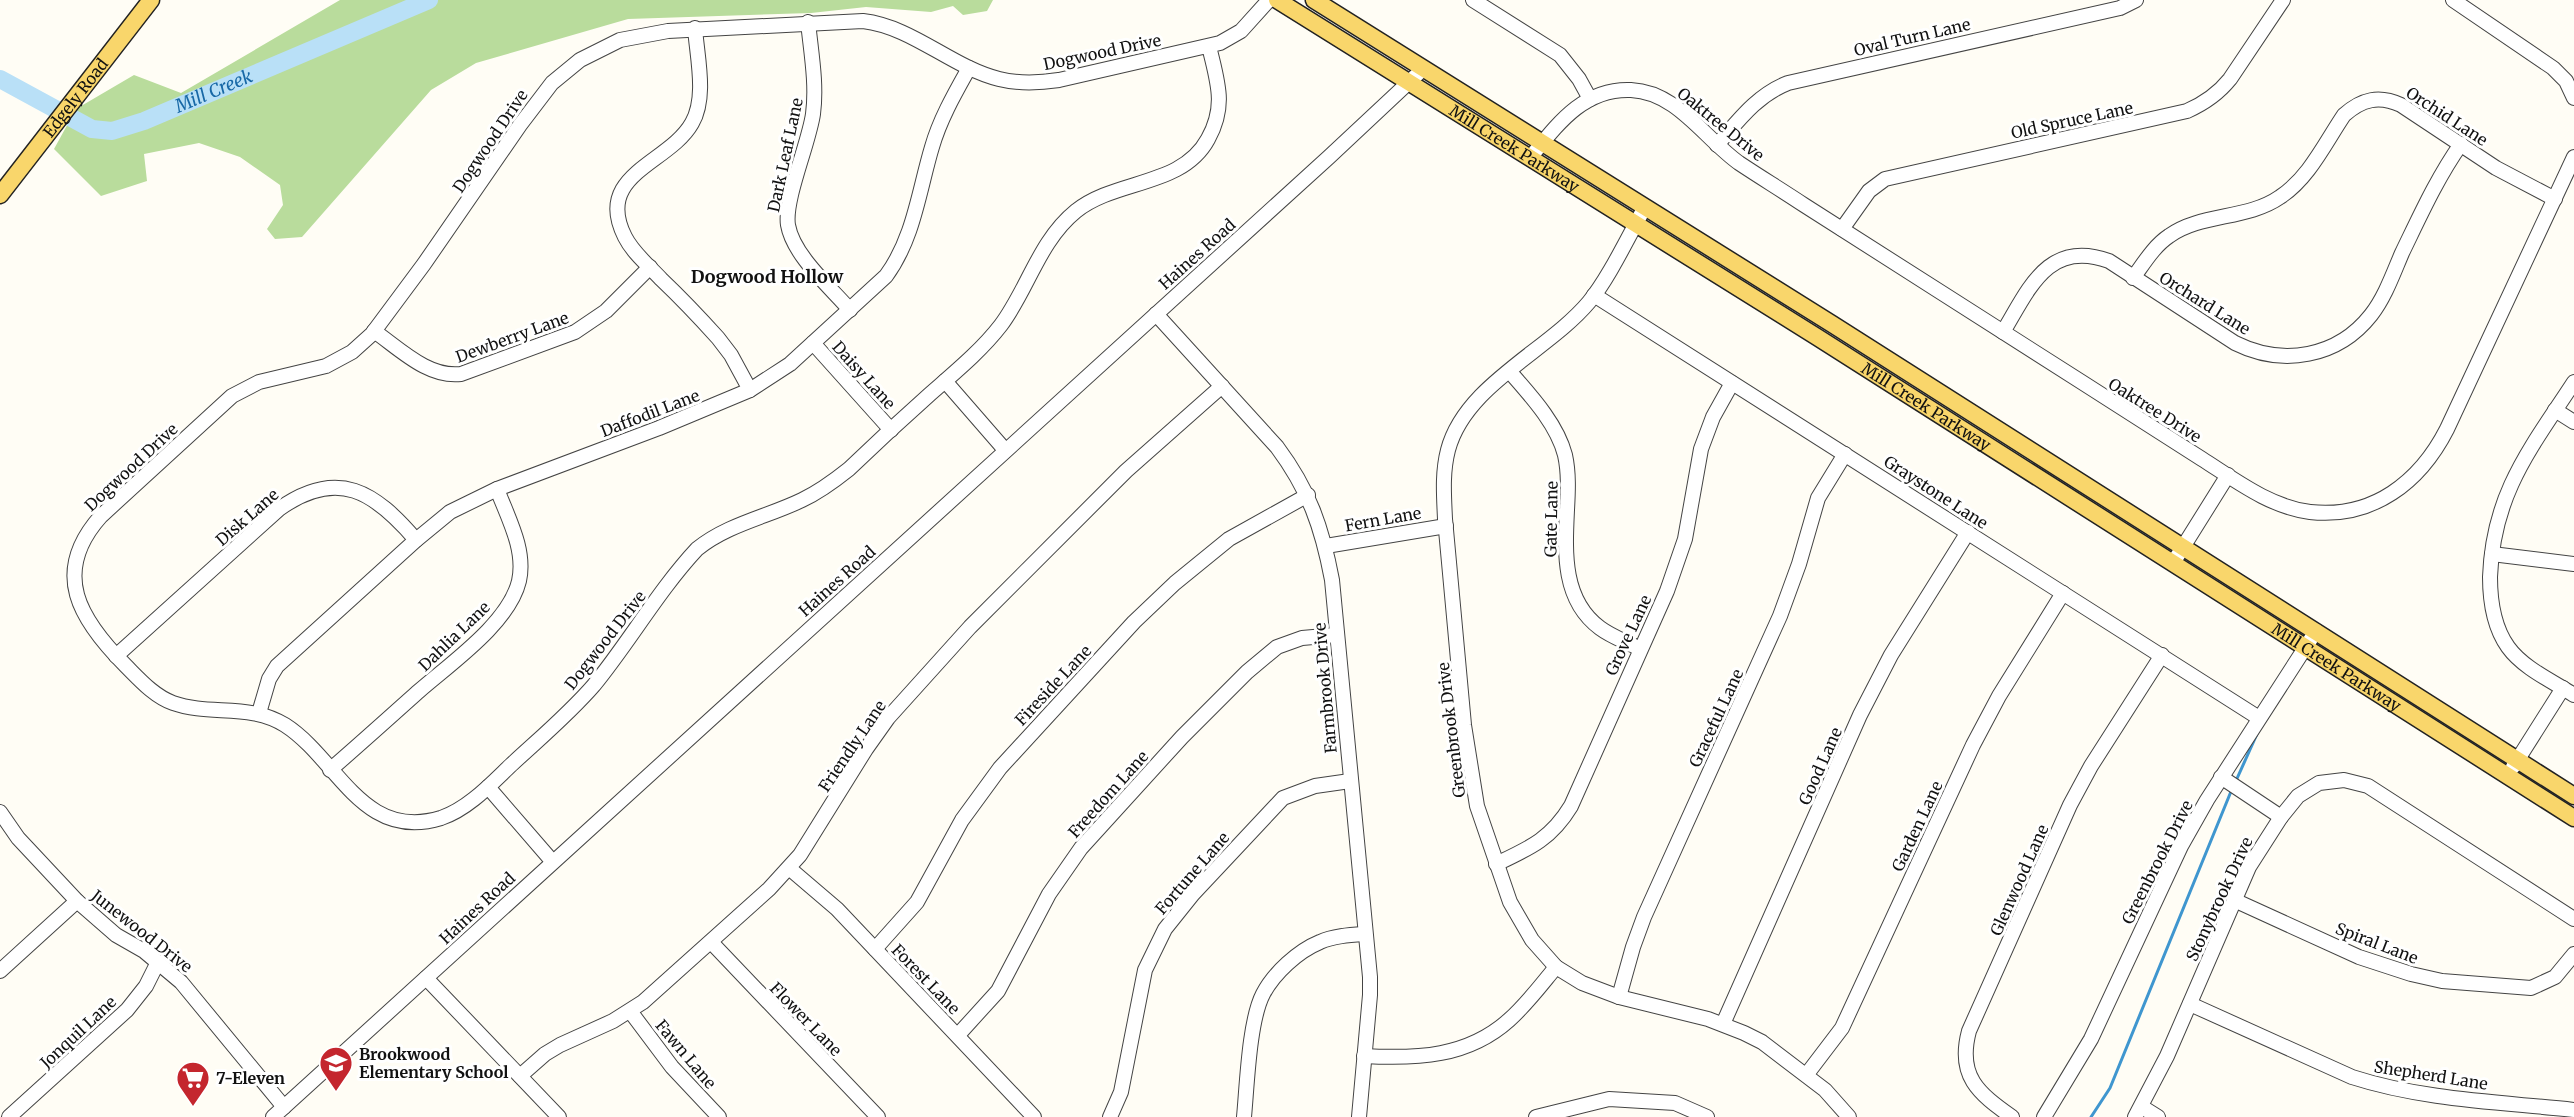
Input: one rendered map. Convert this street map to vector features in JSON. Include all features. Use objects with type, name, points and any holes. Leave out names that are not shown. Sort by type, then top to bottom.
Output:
[{"type":"main road","name":"Edgely Road","points":[[0,195],[151,0]]},
{"type":"main road","name":"Mill Creek Parkway","points":[[1277,0],[2574,818]]},
{"type":"main road","name":"Mill Creek Parkway","points":[[1314,0],[2184,546],[2574,795]]},
{"type":"street","name":"Dogwood Drive","points":[[1209,46],[1220,93],[1220,112],[1200,151],[1178,169],[1104,193],[1075,212],[1053,235],[1000,326],[945,381],[826,487],[803,500],[718,534],[697,549],[580,700],[488,787],[442,818],[418,822],[400,820],[379,813],[363,803],[292,730],[271,717],[259,713],[205,709],[172,703],[148,688],[116,656],[84,615],[76,597],[74,573],[77,553],[88,530],[100,516],[232,396],[259,382],[334,363],[352,352],[374,331],[424,264],[520,125],[552,83],[580,60],[620,40],[638,35],[695,28],[862,21],[891,27],[969,68],[1000,80],[1036,83],[1059,80],[1209,46],[1241,31],[1269,0]]},
{"type":"street","points":[[1473,0],[1560,55],[1579,79],[1590,99]]},
{"type":"street","name":"Oval Turn Lane","points":[[1717,145],[1753,104],[1767,93],[1788,83],[2120,8],[2136,0]]},
{"type":"street","name":"Old Spruce Lane","points":[[1842,229],[1869,190],[1885,179],[2187,111],[2199,106],[2216,94],[2230,79],[2283,0]]},
{"type":"street","points":[[2453,0],[2553,68],[2566,81],[2574,98]]},
{"type":"street","name":"Dark Leaf Lane","points":[[808,22],[814,98],[813,114],[790,202],[788,225],[792,239],[804,258],[850,310]]},
{"type":"street","points":[[695,28],[699,102],[692,123],[680,137],[637,170],[626,184],[619,201],[620,223],[625,238],[718,338],[731,355],[750,390]]},
{"type":"street","name":"Daffodil Lane","points":[[259,713],[269,679],[277,666],[450,512],[497,489],[669,424],[750,390],[774,376],[850,310],[886,276],[902,249],[936,132],[969,68]]},
{"type":"street","name":"Haines Road","points":[[273,1117],[1329,157],[1422,69]]},
{"type":"street","name":"Oaktree Drive","points":[[1530,158],[1568,113],[1590,99],[1618,90],[1651,93],[1663,98],[1737,161],[2228,475],[2279,504],[2323,513],[2366,506],[2380,501],[2419,472],[2438,446],[2574,157]]},
{"type":"street","name":"Orchid Lane","points":[[2133,278],[2154,250],[2170,235],[2191,225],[2251,212],[2291,189],[2302,178],[2344,115],[2365,101],[2383,99],[2401,105],[2496,168],[2555,199]]},
{"type":"street","name":"Orchard Lane","points":[[2003,332],[2037,275],[2056,261],[2079,255],[2109,261],[2235,343],[2258,352],[2290,357],[2329,348],[2350,336],[2373,313],[2436,185],[2461,144]]},
{"type":"street","name":"Greenbrook Drive","points":[[1645,207],[1594,295],[1566,325],[1473,405],[1452,440],[1444,465],[1446,526],[1470,771],[1481,821],[1518,918],[1532,940],[1556,967],[1581,983],[1619,997],[1723,1024],[1762,1042],[1807,1074],[1834,1099],[1849,1117]]},
{"type":"street","name":"Dewberry Lane","points":[[374,331],[431,370],[448,376],[461,375],[575,332],[606,311],[650,267]]},
{"type":"street","name":"Graystone Lane","points":[[1594,295],[2259,718]]},
{"type":"street","name":"Farmbrook Drive","points":[[1156,314],[1277,447],[1308,495],[1326,546],[1332,580],[1370,995],[1359,1117]]},
{"type":"street","name":"Daisy Lane","points":[[813,343],[891,430]]},
{"type":"street","name":"Gate Lane","points":[[1510,372],[1538,405],[1565,455],[1568,484],[1567,569],[1573,593],[1591,621],[1609,634],[1640,649]]},
{"type":"street","points":[[945,381],[1005,450]]},
{"type":"street","points":[[2508,776],[2569,692],[2524,664],[2502,638],[2496,625],[2490,596],[2495,531],[2506,495],[2520,464],[2574,382]]},
{"type":"street","name":"Grove Lane","points":[[1496,864],[1541,841],[1562,821],[1571,806],[1680,556],[1703,441],[1732,383]]},
{"type":"street","name":"Friendly Lane","points":[[520,1076],[545,1054],[630,1011],[655,992],[789,868],[812,837],[866,749],[888,718],[940,660],[1044,550],[1126,471],[1222,386]]},
{"type":"street","points":[[2555,410],[2574,422]]},
{"type":"street","name":"Graceful Lane","points":[[1619,997],[1644,917],[1780,616],[1796,574],[1818,498],[1845,454]]},
{"type":"street","points":[[2173,563],[2228,475]]},
{"type":"street","name":"Disk Lane","points":[[116,656],[279,509],[304,494],[333,488],[346,489],[369,496],[390,511],[416,540]]},
{"type":"street","name":"Dahlia Lane","points":[[330,770],[461,654],[508,607],[520,579],[521,562],[515,536],[497,489]]},
{"type":"street","name":"Fireside Lane","points":[[875,949],[917,902],[962,820],[1000,768],[1134,622],[1175,583],[1229,539],[1308,495]]},
{"type":"street","name":"Fern Lane","points":[[1326,546],[1446,526]]},
{"type":"street","name":"Good Lane","points":[[1723,1024],[1860,715],[1891,655],[1968,532]]},
{"type":"street","points":[[2492,554],[2574,564]]},
{"type":"street","name":"Garden Lane","points":[[1807,1074],[1842,1028],[1972,745],[1999,696],[2063,593]]},
{"type":"street","name":"Greenbrook Drive","points":[[2044,1117],[2091,1039],[2181,846],[2221,777],[2316,631]]},
{"type":"street","name":"Freedom Lane","points":[[958,1035],[999,991],[1060,876],[1097,831],[1182,737],[1247,672],[1278,647],[1302,638],[1336,635]]},
{"type":"street","name":"Glenwood Lane","points":[[2012,1117],[1980,1092],[1972,1082],[1965,1064],[1969,1031],[2070,805],[2091,766],[2162,655]]},
{"type":"street","points":[[2221,777],[2281,817]]},
{"type":"street","name":"Stonybrook Drive","points":[[2139,1112],[2190,1004],[2249,867],[2281,817],[2298,796],[2313,786],[2331,780],[2356,782],[2368,786],[2574,919]]},
{"type":"street","name":"Fortune Lane","points":[[1110,1117],[1121,1092],[1145,970],[1165,929],[1193,894],[1282,798],[1315,786],[1350,781]]},
{"type":"street","points":[[488,787],[552,861]]},
{"type":"street","name":"Junewood Drive","points":[[1,817],[29,851],[77,901],[116,935],[158,962],[192,993],[284,1107]]},
{"type":"street","name":"Forest Lane","points":[[789,868],[837,909],[1034,1117]]},
{"type":"street","name":"Spiral Lane","points":[[2234,900],[2370,961],[2411,975],[2442,981],[2531,988],[2555,977],[2574,954]]},
{"type":"street","points":[[0,972],[77,901]]},
{"type":"street","points":[[1244,1117],[1256,1017],[1263,993],[1285,967],[1303,951],[1328,939],[1365,934]]},
{"type":"street","name":"Flower Lane","points":[[711,942],[878,1117]]},
{"type":"street","name":"Jonquil Lane","points":[[9,1117],[127,1010],[146,986],[158,962]]},
{"type":"street","points":[[1364,1056],[1416,1058],[1443,1054],[1477,1041],[1507,1022],[1556,967]]},
{"type":"street","points":[[426,978],[559,1117]]},
{"type":"street","name":"Shepherd Lane","points":[[2190,1004],[2372,1084],[2437,1095],[2574,1110]]},
{"type":"street","name":"Fawn Lane","points":[[630,1011],[672,1067],[719,1117]]},
{"type":"street","points":[[1536,1117],[1553,1115],[1609,1099],[1675,1103],[1707,1117]]},
{"type":"street","points":[[2139,1112],[2158,1117]]},
{"type":"green space","points":[[340,0],[993,0],[987,11],[963,15],[953,6],[931,12],[866,7],[811,13],[628,19],[476,63],[431,90],[302,237],[275,239],[267,229],[283,205],[280,185],[240,157],[199,143],[144,154],[147,181],[101,196],[54,149],[76,109],[134,75],[181,93]]},
{"type":"waterway","name":"Mill Creek","points":[[0,79],[92,129],[112,131],[144,121],[429,0]]},
{"type":"waterway","points":[[2235,783],[2257,734]]},
{"type":"waterway","points":[[2091,1117],[2110,1088],[2232,789]]},
{"type":"place","name":"Brookwood Elementary School","points":[[336,1092]]},
{"type":"place","name":"7-Eleven","points":[[193,1107]]},
{"type":"district","name":"Dogwood Hollow","points":[[767,277]]}]
